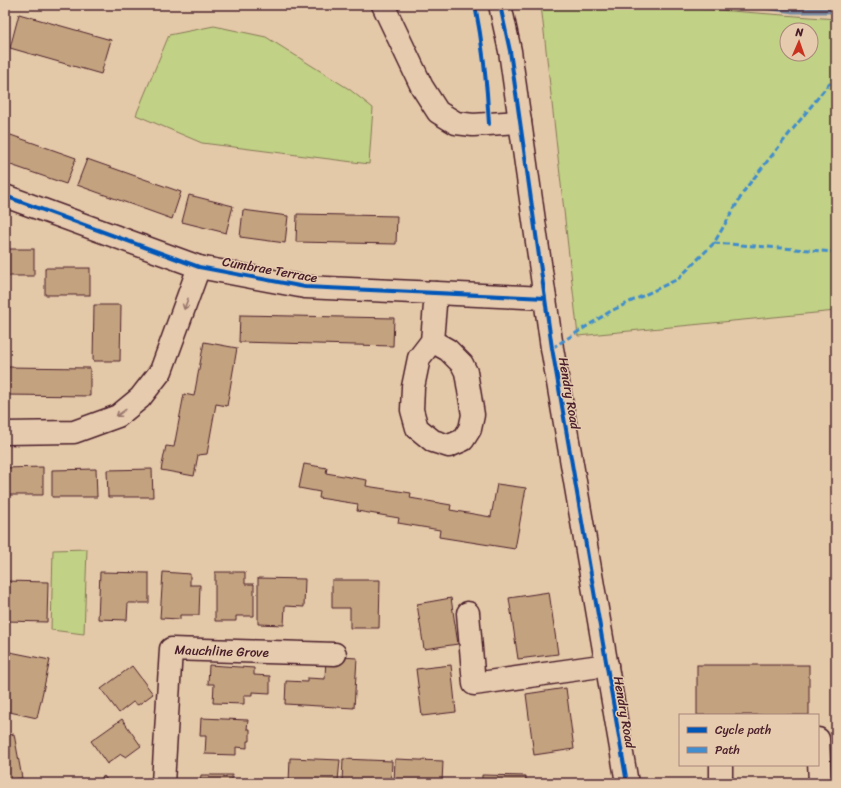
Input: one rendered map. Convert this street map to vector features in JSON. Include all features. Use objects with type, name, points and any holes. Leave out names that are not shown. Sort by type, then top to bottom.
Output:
[{"type":"street","points":[[383,5],[422,87],[438,112],[456,123],[472,125],[520,122]]},
{"type":"street","name":"Hendry Road","points":[[500,5],[510,51],[545,298],[627,783]]},
{"type":"street","name":"Cumbrae Terrace","points":[[5,196],[199,267],[305,287],[545,298]]},
{"type":"street","points":[[5,433],[74,432],[118,416],[140,398],[161,371],[199,267]]},
{"type":"street","points":[[432,341],[436,293]]},
{"type":"street","name":"Hendry Road","points":[[468,613],[474,684],[607,665]]},
{"type":"street","name":"Mauchline Grove","points":[[163,783],[171,649],[335,654]]},
{"type":"street","points":[[819,761],[820,783]]},
{"type":"street","points":[[721,766],[721,783]]},
{"type":"green space","points":[[541,5],[652,5],[836,19],[836,311],[578,336]]},
{"type":"green space","points":[[214,26],[266,37],[349,89],[373,108],[369,164],[202,143],[136,115],[169,35]]},
{"type":"green space","points":[[87,549],[84,634],[51,630],[53,550]]},
{"type":"building","points":[[19,14],[111,40],[101,74],[10,48]]},
{"type":"building","points":[[5,133],[76,158],[66,184],[5,163]]},
{"type":"building","points":[[87,159],[181,192],[172,219],[77,185]]},
{"type":"building","points":[[189,195],[233,206],[226,233],[182,222]]},
{"type":"building","points":[[243,210],[288,216],[285,243],[240,237]]},
{"type":"building","points":[[297,214],[397,216],[396,244],[296,242]]},
{"type":"building","points":[[5,249],[34,249],[34,276],[5,276]]},
{"type":"building","points":[[45,268],[90,268],[90,295],[45,295]]},
{"type":"building","points":[[94,305],[121,305],[120,361],[93,361]]},
{"type":"building","points":[[240,315],[394,318],[393,346],[239,342]]},
{"type":"building","points":[[204,342],[237,348],[227,406],[216,404],[207,454],[198,455],[194,476],[161,470],[166,446],[174,447],[184,394],[194,396]]},
{"type":"building","points":[[5,367],[90,368],[90,396],[5,395]]},
{"type":"building","points":[[304,464],[327,468],[326,473],[367,480],[366,486],[411,493],[410,498],[451,505],[450,510],[491,517],[497,484],[526,488],[515,549],[439,537],[440,530],[398,523],[399,518],[357,511],[358,504],[319,498],[320,492],[299,488]]},
{"type":"building","points":[[43,467],[43,495],[5,495],[5,468]]},
{"type":"building","points":[[96,469],[97,497],[52,497],[52,470]]},
{"type":"building","points":[[152,469],[153,497],[108,497],[107,470]]},
{"type":"building","points":[[100,572],[149,573],[149,603],[128,603],[127,620],[98,619]]},
{"type":"building","points":[[163,572],[190,574],[190,585],[200,585],[199,615],[180,615],[180,619],[160,618]]},
{"type":"building","points":[[215,572],[245,572],[245,584],[254,584],[254,616],[236,616],[236,621],[215,621]]},
{"type":"building","points":[[258,578],[305,579],[304,607],[285,606],[284,625],[258,624]]},
{"type":"building","points":[[332,580],[380,580],[379,628],[350,628],[350,608],[332,608]]},
{"type":"building","points":[[5,581],[48,582],[47,622],[5,621]]},
{"type":"building","points":[[549,592],[558,654],[518,659],[509,598]]},
{"type":"building","points":[[451,598],[458,644],[424,649],[417,604]]},
{"type":"building","points":[[10,652],[50,660],[37,718],[5,711],[5,678]]},
{"type":"building","points":[[326,656],[357,658],[354,708],[285,704],[286,681],[307,682],[307,678],[325,679]]},
{"type":"building","points":[[209,665],[254,668],[254,675],[270,676],[270,693],[252,692],[252,695],[244,695],[244,704],[213,703],[214,684],[208,684]]},
{"type":"building","points":[[451,665],[456,712],[422,716],[416,669]]},
{"type":"building","points":[[697,665],[809,665],[809,714],[697,714]]},
{"type":"building","points":[[132,666],[153,694],[138,705],[133,702],[119,713],[101,689]]},
{"type":"building","points":[[566,688],[574,749],[534,755],[526,694]]},
{"type":"building","points":[[201,718],[248,720],[247,729],[250,729],[250,741],[247,741],[247,748],[236,747],[236,755],[205,754],[206,736],[200,736]]},
{"type":"building","points":[[122,719],[141,746],[126,757],[121,754],[107,764],[91,741]]},
{"type":"building","points":[[14,734],[22,778],[5,781],[5,736]]},
{"type":"building","points":[[290,758],[340,760],[338,781],[328,781],[328,783],[289,783]]},
{"type":"building","points":[[343,759],[392,761],[391,782],[342,783]]},
{"type":"building","points":[[395,759],[443,761],[442,783],[394,783]]},
{"type":"building","points":[[201,775],[232,775],[232,782],[243,783],[200,783]]},
{"type":"building","points":[[482,775],[526,776],[526,783],[482,783]]},
{"type":"building","points":[[104,776],[109,783],[95,783]]},
{"type":"waterway","points":[[758,5],[793,10],[836,10]]},
{"type":"marked path","points":[[552,348],[611,311],[678,279],[714,243],[746,188],[836,75]]},
{"type":"marked path","points":[[714,243],[836,252]]},
{"type":"cycle path","points":[[475,5],[484,64],[489,124]]},
{"type":"cycle path","points":[[500,5],[510,51],[552,348],[627,783]]},
{"type":"cycle path","points":[[5,196],[199,267],[305,287],[545,298]]}]
